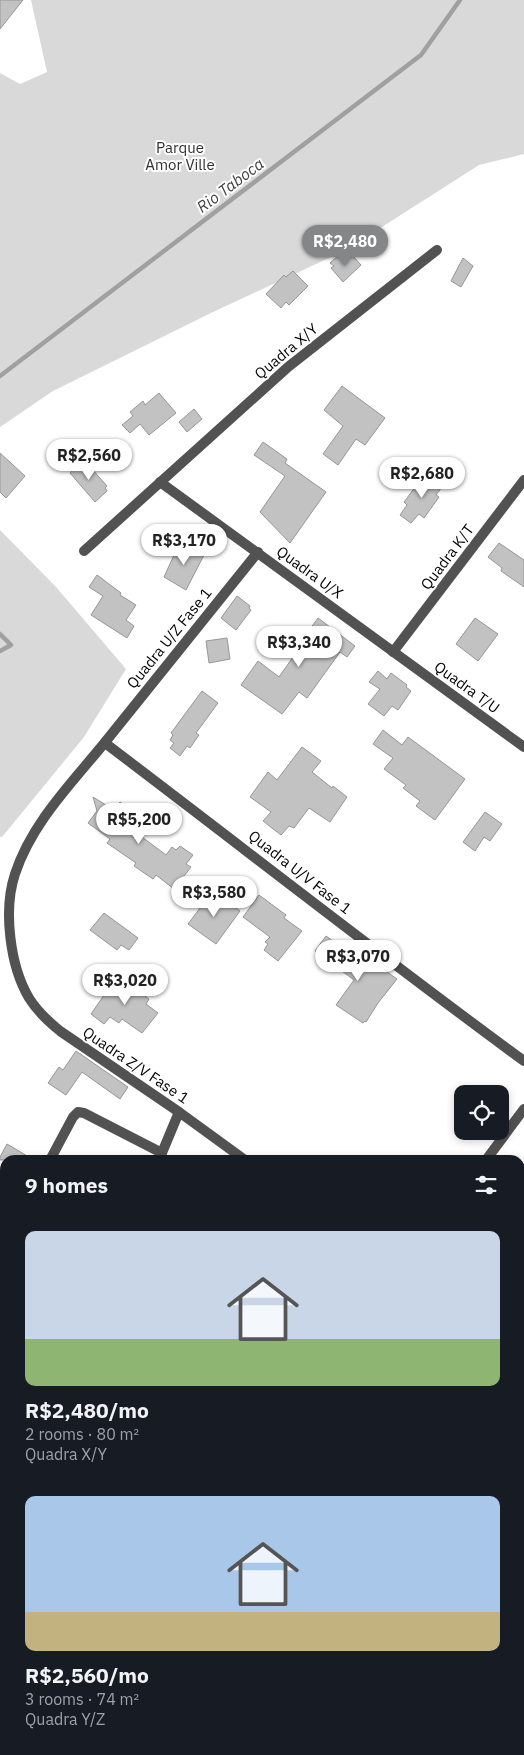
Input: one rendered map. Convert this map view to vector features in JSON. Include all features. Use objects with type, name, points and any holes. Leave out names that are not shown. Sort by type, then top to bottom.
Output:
[{"type":"street","name":"Quadra X/Y","points":[[84,551],[288,367],[437,250]]},
{"type":"street","name":"Quadra K/T","points":[[393,652],[524,480]]},
{"type":"street","name":"Quadra U/X","points":[[160,482],[393,652]]},
{"type":"street","name":"Quadra U/Z Fase 1","points":[[105,743],[258,552]]},
{"type":"street","name":"Quadra T/U","points":[[393,652],[524,747]]},
{"type":"street","name":"Quadra U/V Fase 1","points":[[105,743],[261,860],[427,990],[524,1061]]},
{"type":"street","name":"Quadra Z/V Fase 1","points":[[105,743],[65,790],[28,842],[15,874],[11,890],[10,928],[14,961],[19,979],[30,1000],[47,1020],[60,1031],[179,1112],[238,1155]]},
{"type":"street","points":[[490,1155],[524,1108]]},
{"type":"street","points":[[53,1155],[73,1117],[78,1112],[84,1113],[159,1155]]},
{"type":"street","points":[[161,1155],[179,1112]]},
{"type":"green space","name":"Parque Amor Ville","points":[[31,0],[524,0],[524,154],[479,165],[346,250],[213,312],[53,391],[0,427],[0,73],[20,84],[47,72]]},
{"type":"green space","points":[[0,530],[56,587],[126,669],[84,737],[2,837],[0,837]]},
{"type":"building","points":[[0,0],[23,0],[0,29]]},
{"type":"building","points":[[340,254],[346,260],[352,255],[361,265],[343,282],[331,268],[334,266],[330,263]]},
{"type":"building","points":[[463,258],[473,266],[461,287],[451,281]]},
{"type":"building","points":[[293,271],[308,286],[289,305],[286,302],[281,308],[266,294],[284,275],[286,277]]},
{"type":"building","points":[[342,386],[385,418],[365,445],[356,439],[338,465],[323,454],[343,426],[324,410]]},
{"type":"building","points":[[159,393],[176,413],[149,435],[140,424],[130,433],[122,425],[133,416],[130,412],[143,401],[145,405]]},
{"type":"building","points":[[194,409],[202,419],[187,432],[179,422]]},
{"type":"building","points":[[263,442],[287,459],[285,463],[326,492],[290,543],[260,512],[285,476],[254,455]]},
{"type":"building","points":[[0,453],[25,476],[6,498],[0,492]]},
{"type":"building","points":[[83,459],[107,486],[105,488],[107,491],[95,502],[70,473]]},
{"type":"building","points":[[435,475],[445,483],[436,495],[439,497],[424,518],[419,514],[411,523],[400,515],[407,505],[404,502],[419,482],[426,487]]},
{"type":"building","points":[[180,542],[204,555],[186,590],[164,577]]},
{"type":"building","points":[[499,543],[524,560],[524,587],[501,571],[502,568],[488,557]]},
{"type":"building","points":[[97,575],[121,593],[120,595],[136,605],[126,620],[134,626],[127,638],[91,615],[103,596],[89,587]]},
{"type":"building","points":[[237,596],[250,606],[251,610],[236,630],[221,618]]},
{"type":"building","points":[[318,618],[355,646],[347,657],[340,652],[307,698],[299,692],[282,714],[241,685],[258,661],[279,677],[293,657],[291,655]]},
{"type":"building","points":[[475,618],[498,634],[478,661],[456,644]]},
{"type":"building","points":[[227,638],[230,659],[209,663],[206,641]]},
{"type":"building","points":[[378,671],[387,679],[391,673],[407,685],[406,687],[411,691],[398,710],[392,706],[384,716],[368,704],[380,689],[369,682]]},
{"type":"building","points":[[202,691],[218,703],[196,733],[199,735],[190,748],[187,746],[180,756],[170,748],[174,743],[170,740],[173,735],[171,733]]},
{"type":"building","points":[[383,730],[402,745],[408,737],[465,779],[435,820],[416,806],[420,801],[403,788],[406,785],[384,769],[393,758],[373,744]]},
{"type":"building","points":[[302,747],[321,761],[312,772],[347,797],[330,822],[309,808],[294,828],[289,826],[281,835],[263,821],[271,812],[250,797],[268,772],[277,780]]},
{"type":"building","points":[[93,797],[114,810],[120,802],[134,812],[133,814],[141,820],[134,831],[166,855],[172,847],[176,850],[180,846],[193,855],[186,864],[191,867],[174,889],[156,875],[153,879],[134,866],[136,863],[107,843],[110,839],[88,823],[97,811]]},
{"type":"building","points":[[485,812],[502,824],[490,841],[484,837],[475,851],[463,842]]},
{"type":"building","points":[[213,891],[240,911],[216,944],[188,924]]},
{"type":"building","points":[[259,895],[286,915],[284,918],[302,931],[278,961],[264,950],[268,944],[265,942],[270,937],[243,917]]},
{"type":"building","points":[[104,913],[138,938],[129,950],[121,945],[117,950],[90,930]]},
{"type":"building","points":[[326,936],[344,949],[340,955],[361,970],[369,959],[397,979],[366,1022],[363,1023],[336,1005],[354,980],[315,951]]},
{"type":"building","points":[[118,975],[149,999],[146,1004],[158,1013],[142,1033],[122,1019],[119,1023],[110,1017],[104,1024],[91,1014]]},
{"type":"building","points":[[76,1051],[128,1087],[120,1099],[82,1072],[66,1095],[48,1083],[59,1067],[63,1070]]},
{"type":"building","points":[[7,1144],[26,1155],[1,1155]]},
{"type":"waterway","name":"Rio Taboca","points":[[0,376],[421,55],[460,0]]},
{"type":"waterway","name":"Rio Taboca","points":[[0,634],[11,645],[0,651]]}]
